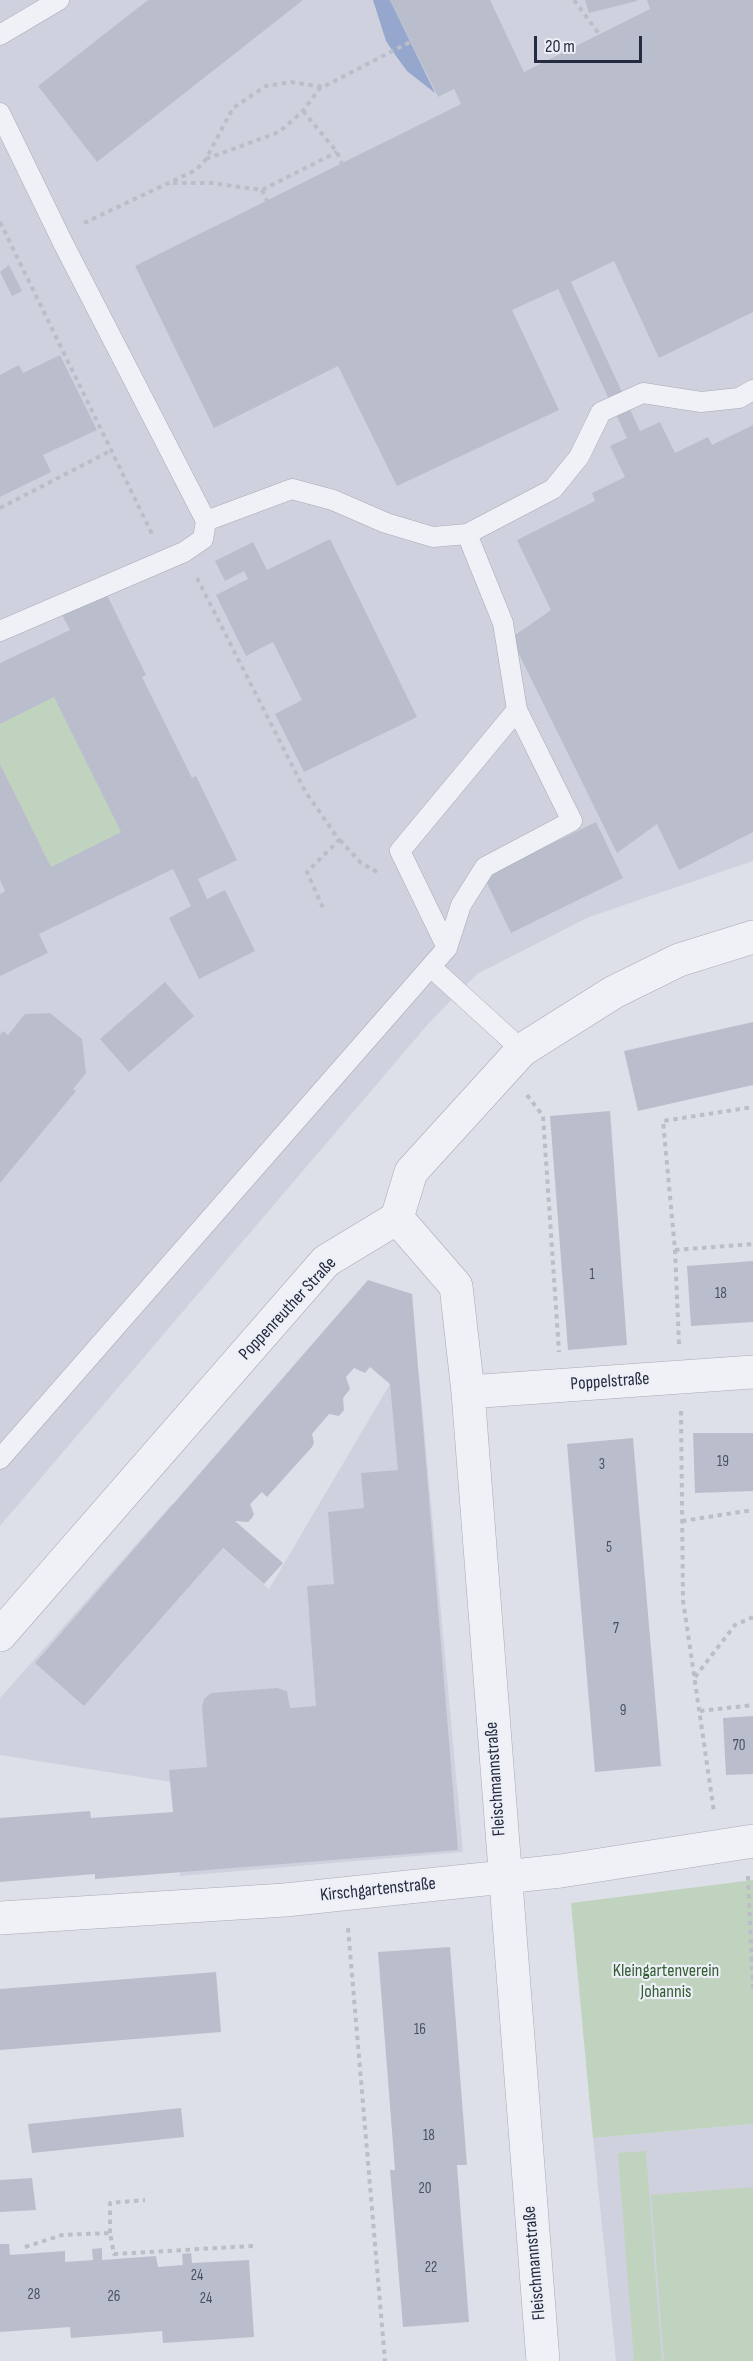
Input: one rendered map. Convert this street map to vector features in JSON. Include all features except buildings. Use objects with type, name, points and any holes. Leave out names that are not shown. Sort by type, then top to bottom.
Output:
[{"type":"street","points":[[398,1218],[411,1172],[514,1059],[614,992],[679,960],[753,937]]},
{"type":"street","name":"Fleischmannstraße","points":[[398,1218],[456,1286],[468,1392],[543,2361]]},
{"type":"street","name":"Poppenreuther Straße","points":[[0,1635],[327,1261],[398,1218]]},
{"type":"street","name":"Poppelstraße","points":[[468,1392],[753,1372]]},
{"type":"street","name":"Kirschgartenstraße","points":[[0,1918],[225,1906],[504,1877],[739,1843]]},
{"type":"lane","points":[[0,35],[60,0]]},
{"type":"lane","points":[[0,113],[59,235],[206,521],[203,539],[184,552],[0,631]]},
{"type":"lane","points":[[206,521],[292,489],[333,500],[386,524],[433,537],[467,534],[554,489],[579,458],[601,412],[643,393],[701,402],[739,398],[753,390]]},
{"type":"lane","points":[[0,1459],[432,968],[447,948],[462,905],[485,867],[572,821],[517,710],[503,623],[467,534]]},
{"type":"lane","points":[[447,948],[400,850],[517,710]]},
{"type":"lane","points":[[432,968],[514,1059]]},
{"type":"path","points":[[574,0],[599,34]]},
{"type":"path","points":[[206,159],[279,132],[303,111],[323,87],[410,42]]},
{"type":"path","points":[[59,235],[196,170],[206,159],[233,108],[266,86],[291,81],[323,87]]},
{"type":"path","points":[[303,111],[337,152],[342,164]]},
{"type":"path","points":[[172,183],[211,183],[262,190],[337,152]]},
{"type":"path","points":[[262,190],[267,201]]},
{"type":"path","points":[[0,224],[165,561]]},
{"type":"path","points":[[0,508],[112,450]]},
{"type":"path","points":[[184,552],[305,791],[339,840],[307,872],[324,910]]},
{"type":"path","points":[[514,1059],[543,1116],[562,1386]]},
{"type":"path","points":[[753,1107],[663,1121],[675,1250],[680,1377],[683,1600],[700,1711],[739,1843],[753,1991]]},
{"type":"path","points":[[675,1250],[753,1244]]},
{"type":"path","points":[[682,1521],[753,1510]]},
{"type":"path","points":[[695,1677],[735,1625],[753,1617]]},
{"type":"path","points":[[700,1711],[753,1705]]},
{"type":"path","points":[[350,1949],[385,2361]]},
{"type":"path","points":[[145,2200],[110,2203],[110,2233],[114,2254],[253,2246]]},
{"type":"path","points":[[25,2247],[62,2235],[110,2233]]},
{"type":"shaded area","points":[[0,0],[753,0],[753,861],[589,917],[477,974],[429,1023],[0,1526]]},
{"type":"shaded area","points":[[419,1373],[463,1852],[180,1876],[171,1782],[0,1755],[0,1698],[172,1504],[269,1589],[390,1384]]},
{"type":"shaded area","points":[[753,2124],[753,2361],[616,2361],[593,2138]]},
{"type":"green space","points":[[54,697],[121,832],[51,867],[0,764],[0,724]]},
{"type":"green space","name":"Kleingartenverein Johannis","points":[[753,1880],[753,2124],[593,2138],[571,1903]]},
{"type":"green space","points":[[646,2151],[662,2361],[634,2361],[618,2153]]},
{"type":"green space","points":[[753,2187],[753,2361],[664,2361],[651,2195]]},
{"type":"water","points":[[373,0],[390,0],[435,93],[407,71],[386,41]]}]
